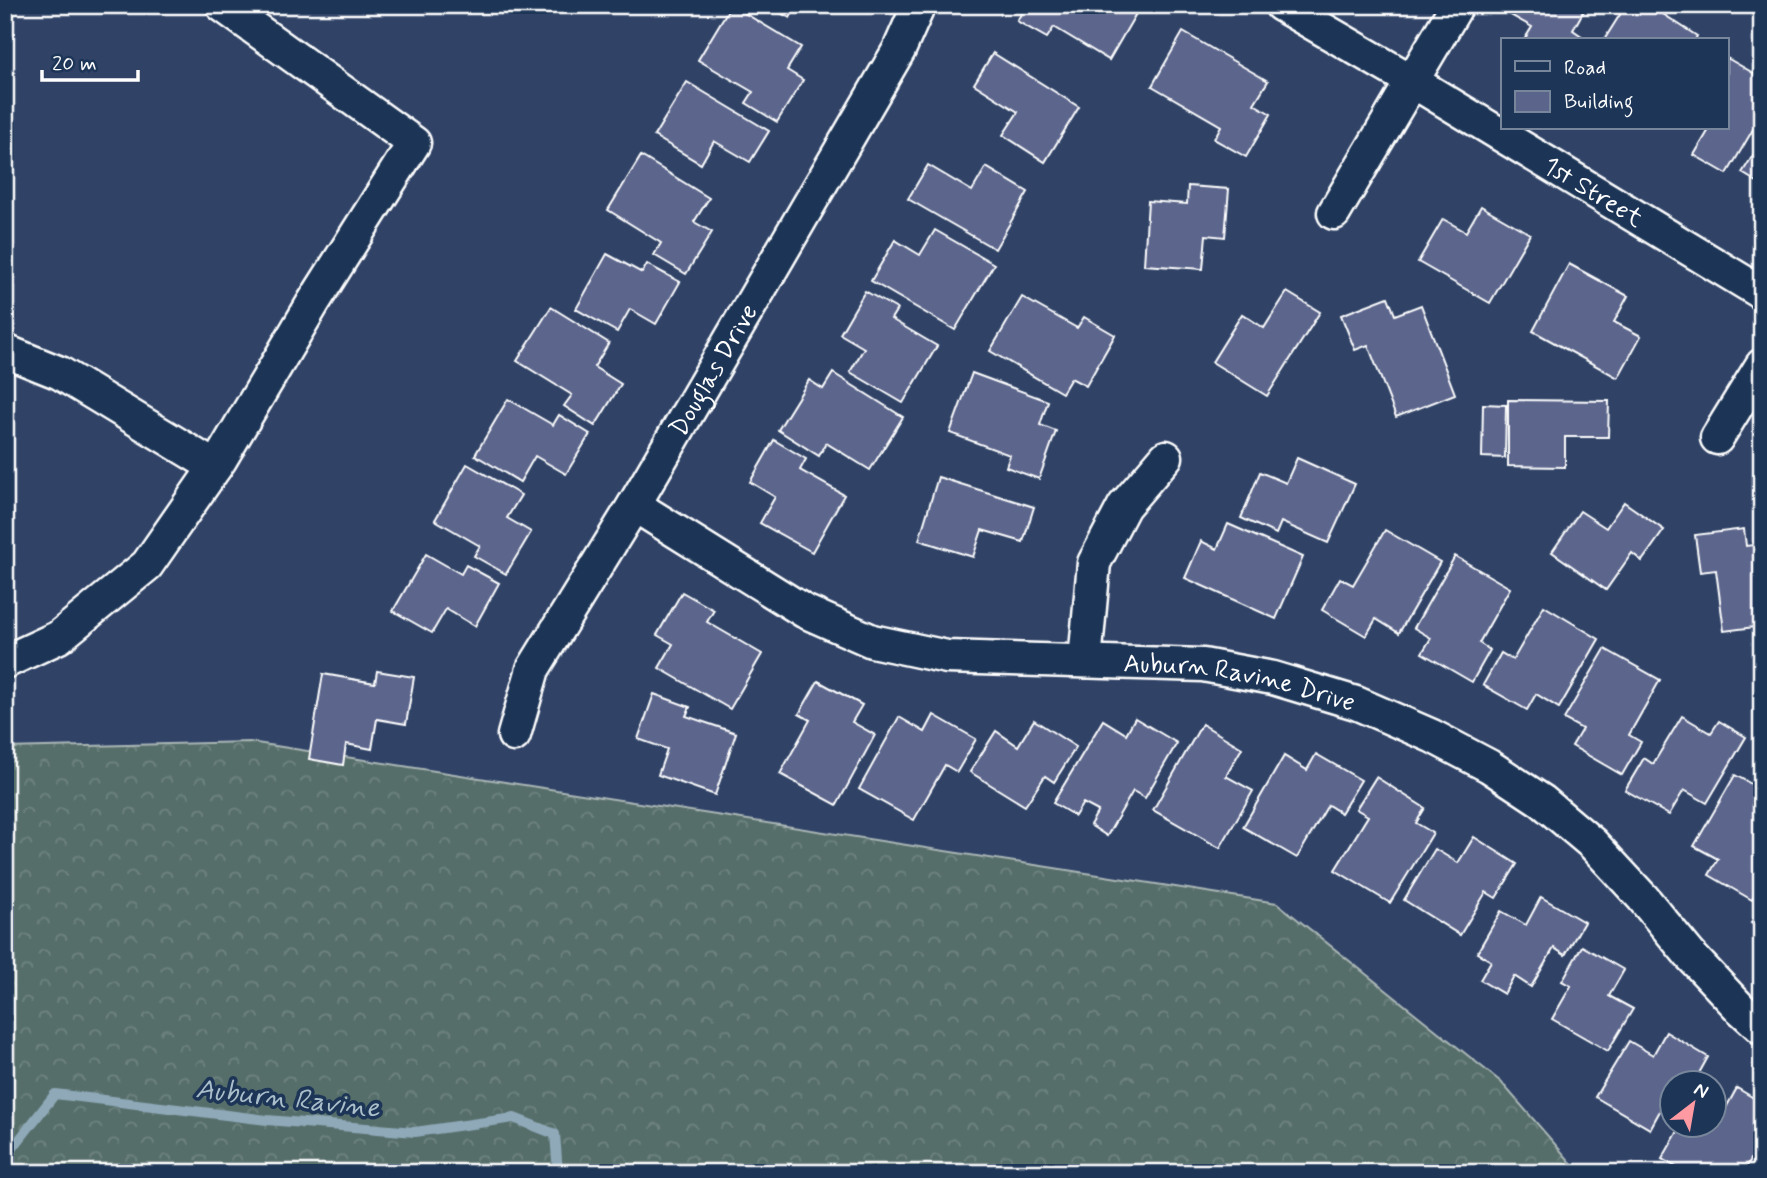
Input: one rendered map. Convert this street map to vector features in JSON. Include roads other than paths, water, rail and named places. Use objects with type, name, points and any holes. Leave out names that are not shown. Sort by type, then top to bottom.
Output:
[{"type":"street","points":[[5,662],[59,637],[147,565],[215,467],[313,303],[414,143],[222,5]]},
{"type":"street","name":"Douglas Drive","points":[[514,735],[533,669],[634,505],[899,50],[919,5]]},
{"type":"street","name":"1st Street","points":[[1280,5],[1412,81],[1762,293]]},
{"type":"street","points":[[1334,213],[1457,5]]},
{"type":"street","points":[[5,351],[60,373],[215,467]]},
{"type":"street","points":[[1717,438],[1762,365]]},
{"type":"street","points":[[1085,661],[1094,563],[1124,506],[1166,457]]},
{"type":"street","name":"Auburn Ravine Drive","points":[[634,505],[804,611],[872,641],[947,657],[1203,665],[1273,678],[1356,703],[1432,736],[1489,766],[1542,801],[1593,844],[1643,898],[1690,955],[1762,1028]]},
{"type":"waterway","name":"Auburn Ravine","points":[[5,1158],[55,1094],[267,1120],[415,1132],[514,1118],[555,1134],[558,1173]]}]
